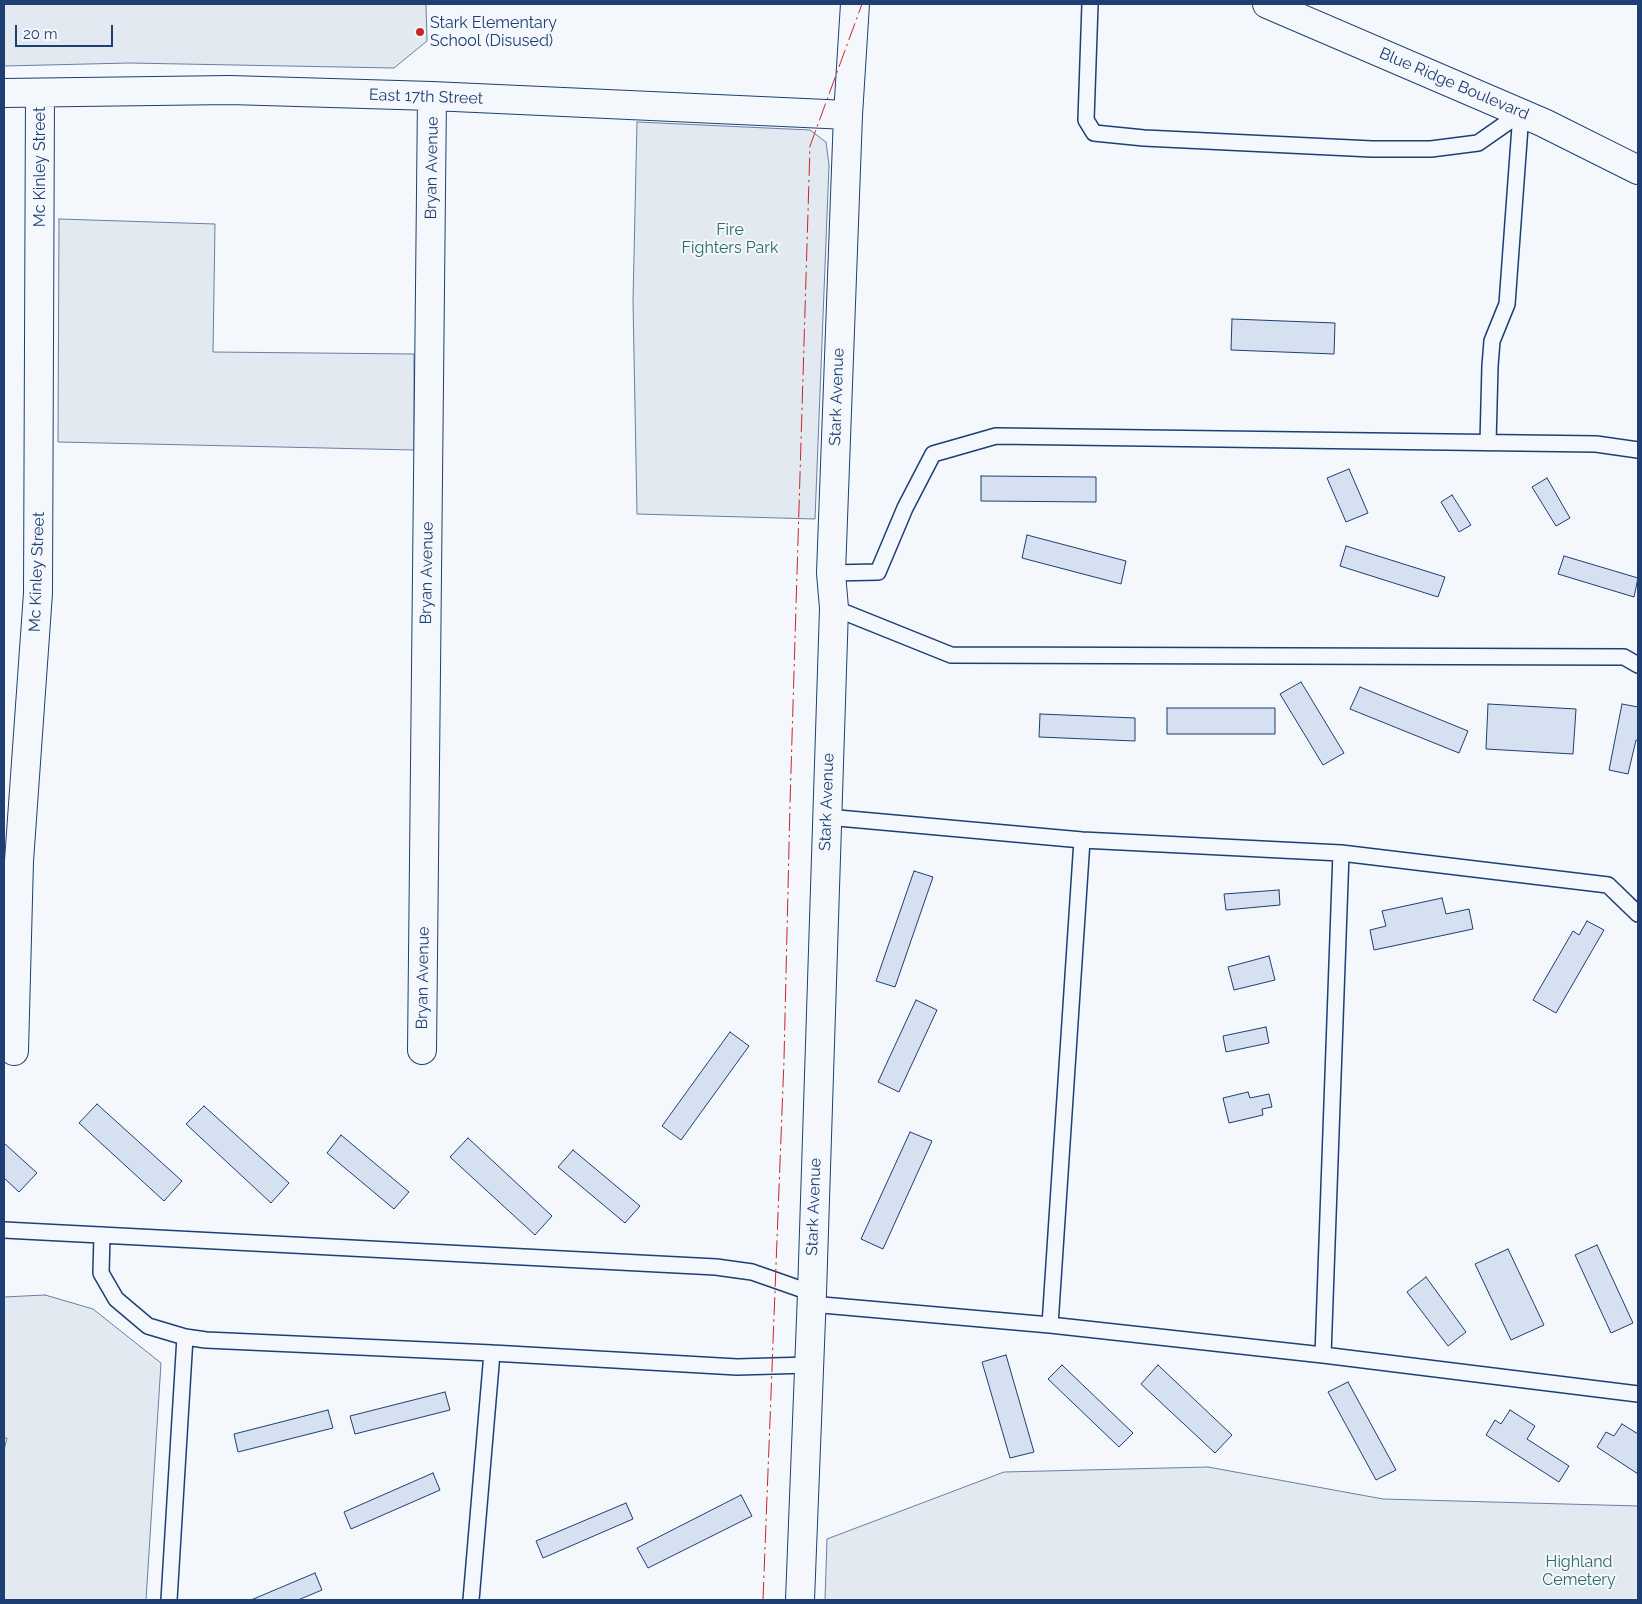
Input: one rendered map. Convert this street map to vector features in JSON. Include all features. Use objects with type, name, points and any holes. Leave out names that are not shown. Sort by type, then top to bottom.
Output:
[{"type":"street","name":"Stark Avenue","points":[[800,1600],[834,608],[831,573],[848,116],[855,4]]},
{"type":"street","name":"Blue Ridge Boulevard","points":[[1267,4],[1544,122],[1638,170]]},
{"type":"street","name":"East 17th Street","points":[[4,93],[230,90],[432,96],[848,116]]},
{"type":"street","name":"Mc Kinley Street","points":[[14,1051],[19,861],[38,593],[40,93]]},
{"type":"street","name":"Bryan Avenue","points":[[422,1050],[432,96]]},
{"type":"lane","points":[[1090,4],[1086,120],[1094,133],[1144,138],[1372,149],[1431,149],[1478,143],[1521,113]]},
{"type":"lane","points":[[1488,443],[1492,341],[1507,304],[1521,113]]},
{"type":"lane","points":[[831,573],[878,572],[906,508],[933,454],[996,436],[1596,444],[1638,450]]},
{"type":"lane","points":[[834,608],[951,655],[1624,657],[1638,665]]},
{"type":"lane","points":[[827,818],[1082,840],[1341,853],[1608,885],[1638,914]]},
{"type":"lane","points":[[1050,1325],[1082,840]]},
{"type":"lane","points":[[1323,1355],[1341,853]]},
{"type":"lane","points":[[4,1230],[716,1267],[752,1272],[811,1299],[1323,1355],[1638,1394]]},
{"type":"lane","points":[[102,1235],[101,1273],[116,1299],[148,1326],[185,1337],[206,1340],[492,1353],[737,1367],[809,1365]]},
{"type":"lane","points":[[169,1600],[185,1337]]},
{"type":"lane","points":[[471,1600],[492,1353]]},
{"type":"green space","points":[[4,4],[426,4],[427,41],[394,68],[129,63],[4,66]]},
{"type":"green space","name":"Fire Fighters Park","points":[[637,122],[810,130],[826,142],[829,165],[815,519],[637,514],[633,301]]},
{"type":"green space","points":[[59,219],[215,224],[213,352],[414,354],[414,450],[58,442]]},
{"type":"green space","points":[[45,1295],[93,1309],[161,1363],[146,1600],[4,1600],[4,1450],[7,1438],[4,1438],[4,1297]]},
{"type":"green space","name":"Highland Cemetery","points":[[1208,1467],[1383,1499],[1638,1506],[1638,1600],[825,1600],[827,1539],[1004,1472]]},
{"type":"building","points":[[1232,319],[1335,323],[1334,354],[1231,350]]},
{"type":"building","points":[[1349,469],[1368,513],[1346,522],[1327,478]]},
{"type":"building","points":[[981,476],[1096,477],[1096,502],[981,501]]},
{"type":"building","points":[[1547,478],[1570,518],[1556,526],[1532,487]]},
{"type":"building","points":[[1452,495],[1471,525],[1459,532],[1441,502]]},
{"type":"building","points":[[1027,535],[1126,561],[1121,584],[1022,558]]},
{"type":"building","points":[[1346,546],[1445,577],[1438,597],[1340,566]]},
{"type":"building","points":[[1564,556],[1638,578],[1634,597],[1558,574]]},
{"type":"building","points":[[1301,682],[1344,753],[1323,765],[1280,694]]},
{"type":"building","points":[[1360,687],[1468,731],[1459,753],[1350,709]]},
{"type":"building","points":[[1488,704],[1576,709],[1573,754],[1486,749]]},
{"type":"building","points":[[1622,704],[1638,707],[1638,741],[1636,740],[1628,774],[1609,770]]},
{"type":"building","points":[[1167,708],[1275,708],[1275,734],[1167,734]]},
{"type":"building","points":[[1040,714],[1135,718],[1135,741],[1039,737]]},
{"type":"building","points":[[914,871],[933,877],[895,987],[876,981]]},
{"type":"building","points":[[1279,890],[1280,905],[1226,910],[1224,894]]},
{"type":"building","points":[[1442,898],[1446,914],[1469,909],[1473,929],[1374,950],[1370,930],[1386,926],[1382,911]]},
{"type":"building","points":[[1587,921],[1604,930],[1556,1013],[1533,1000],[1573,931],[1579,935]]},
{"type":"building","points":[[1269,956],[1275,980],[1234,990],[1228,967]]},
{"type":"building","points":[[916,1000],[937,1010],[899,1092],[878,1082]]},
{"type":"building","points":[[1266,1027],[1269,1043],[1226,1052],[1223,1036]]},
{"type":"building","points":[[730,1032],[749,1046],[681,1140],[662,1126]]},
{"type":"building","points":[[1248,1092],[1250,1098],[1269,1094],[1272,1107],[1262,1109],[1263,1115],[1229,1123],[1223,1098]]},
{"type":"building","points":[[97,1104],[182,1181],[164,1201],[79,1123]]},
{"type":"building","points":[[204,1106],[289,1183],[271,1203],[186,1124]]},
{"type":"building","points":[[910,1132],[932,1141],[883,1249],[861,1239]]},
{"type":"building","points":[[341,1135],[409,1192],[394,1209],[327,1153]]},
{"type":"building","points":[[468,1138],[552,1216],[535,1235],[450,1157]]},
{"type":"building","points":[[4,1143],[37,1173],[19,1192],[4,1178]]},
{"type":"building","points":[[573,1150],[640,1206],[625,1223],[558,1167]]},
{"type":"building","points":[[1597,1245],[1633,1323],[1611,1333],[1575,1255]]},
{"type":"building","points":[[1508,1249],[1544,1325],[1511,1340],[1475,1264]]},
{"type":"building","points":[[1426,1277],[1466,1332],[1448,1346],[1407,1292]]},
{"type":"building","points":[[1006,1355],[1034,1452],[1010,1458],[982,1362]]},
{"type":"building","points":[[1062,1365],[1133,1433],[1119,1447],[1048,1379]]},
{"type":"building","points":[[1158,1365],[1232,1435],[1215,1453],[1141,1384]]},
{"type":"building","points":[[1348,1382],[1396,1470],[1376,1480],[1328,1392]]},
{"type":"building","points":[[445,1392],[450,1410],[355,1434],[350,1416]]},
{"type":"building","points":[[328,1410],[333,1428],[238,1452],[234,1434]]},
{"type":"building","points":[[1510,1410],[1535,1426],[1527,1439],[1569,1466],[1559,1482],[1486,1435],[1495,1420],[1501,1424]]},
{"type":"building","points":[[1622,1424],[1638,1434],[1638,1474],[1597,1447],[1606,1432],[1614,1436]]},
{"type":"building","points":[[433,1473],[440,1490],[351,1529],[344,1512]]},
{"type":"building","points":[[741,1495],[752,1516],[648,1568],[637,1548]]},
{"type":"building","points":[[626,1503],[633,1519],[543,1558],[536,1541]]},
{"type":"building","points":[[315,1573],[322,1590],[298,1600],[251,1600]]},
{"type":"power","points":[[763,1600],[784,1060],[810,146],[862,4]]},
{"type":"place","name":"Stark Elementary School (Disused)","points":[[420,32]]}]
